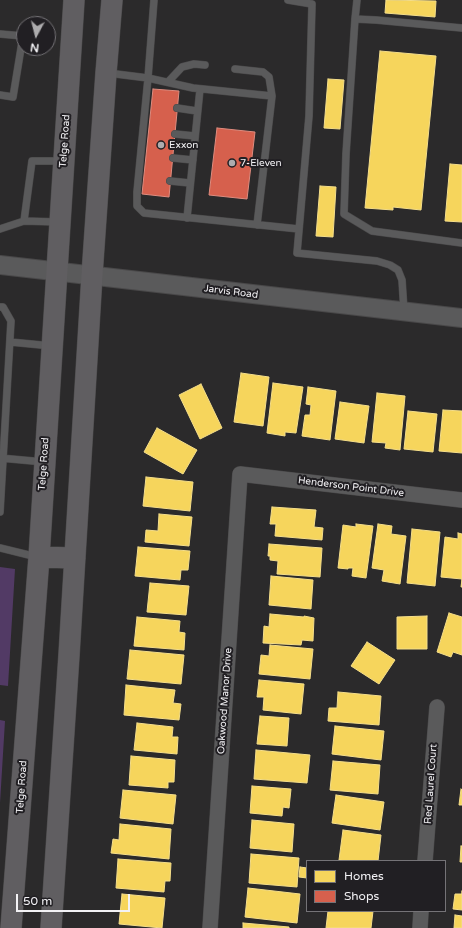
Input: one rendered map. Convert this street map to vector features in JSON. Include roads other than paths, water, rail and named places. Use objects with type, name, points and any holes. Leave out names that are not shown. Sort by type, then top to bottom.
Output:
[{"type":"main road","name":"Telge Road","points":[[11,928],[39,557],[74,0]]},
{"type":"main road","points":[[50,928],[92,275],[112,0]]},
{"type":"main road","points":[[39,557],[75,558]]},
{"type":"street","name":"Jarvis Road","points":[[0,265],[462,318]]},
{"type":"street","name":"Henderson Point Drive","points":[[240,474],[462,500]]},
{"type":"street","name":"Oakwood Manor Drive","points":[[210,928],[240,474]]},
{"type":"street","name":"Red Laurel Court","points":[[425,860],[437,707]]},
{"type":"street","points":[[420,928],[421,912]]},
{"type":"lane","points":[[154,0],[148,78],[149,105],[142,178],[137,206],[144,213],[299,229]]},
{"type":"lane","points":[[288,0],[313,2],[309,116],[297,253],[377,261],[390,265],[398,270],[402,280],[404,312]]},
{"type":"lane","points":[[356,0],[346,154],[344,214],[372,231],[462,243]]},
{"type":"lane","points":[[355,19],[462,28]]},
{"type":"lane","points":[[0,34],[23,36],[13,97],[0,95]]},
{"type":"lane","points":[[168,82],[182,67],[194,64],[206,65]]},
{"type":"lane","points":[[235,69],[263,72],[269,77],[272,96],[258,225]]},
{"type":"lane","points":[[106,73],[148,78],[200,89],[272,96]]},
{"type":"lane","points":[[186,218],[200,89]]},
{"type":"lane","points":[[177,108],[198,111]]},
{"type":"lane","points":[[175,134],[195,136]]},
{"type":"lane","points":[[173,158],[192,160]]},
{"type":"lane","points":[[24,221],[32,161],[63,161]]},
{"type":"lane","points":[[170,181],[190,183]]},
{"type":"lane","points":[[0,229],[24,221],[60,222]]},
{"type":"lane","points":[[0,307],[3,307],[11,321],[0,512]]},
{"type":"lane","points":[[10,342],[52,346]]},
{"type":"lane","points":[[2,458],[45,462]]},
{"type":"lane","points":[[0,548],[39,557]]},
{"type":"place","name":"Exxon","points":[[161,145]]},
{"type":"place","name":"7-Eleven","points":[[232,163]]}]
